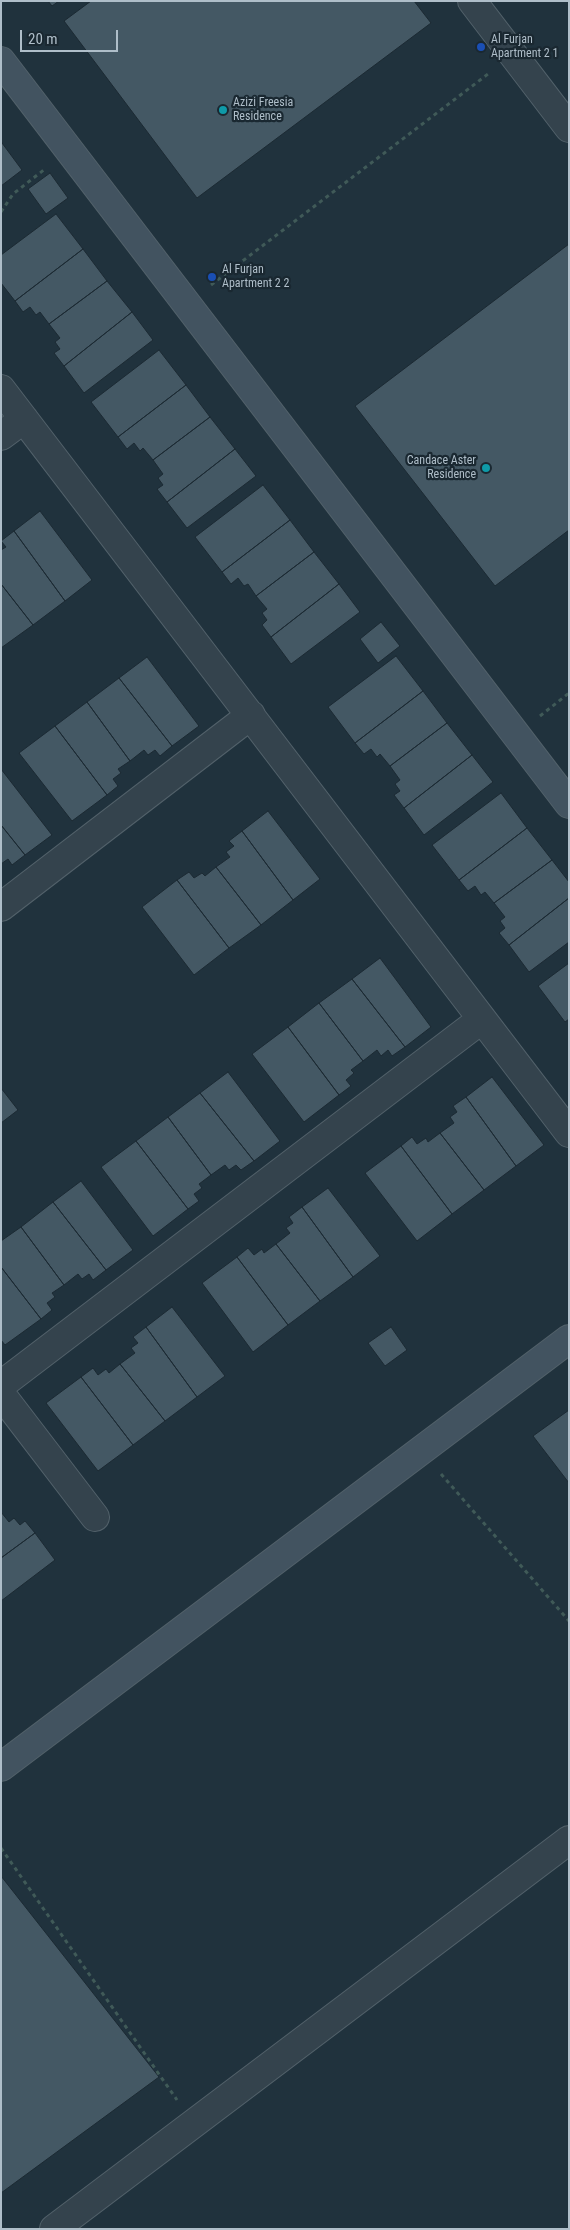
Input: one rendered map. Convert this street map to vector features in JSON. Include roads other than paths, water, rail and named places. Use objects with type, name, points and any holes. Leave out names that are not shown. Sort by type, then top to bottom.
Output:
[{"type":"street","points":[[472,1],[569,128]]},
{"type":"street","points":[[1,61],[569,804]]},
{"type":"street","points":[[1,389],[569,1133]]},
{"type":"street","points":[[1,436],[24,419]]},
{"type":"street","points":[[1,907],[251,715]]},
{"type":"street","points":[[1,1385],[482,1019]]},
{"type":"street","points":[[1,1767],[569,1339]]},
{"type":"street","points":[[1,1394],[95,1517]]},
{"type":"street","points":[[54,2229],[569,1840]]},
{"type":"place","name":"Al Furjan Apartment 2 1","points":[[481,47]]},
{"type":"place","name":"Azizi Freesia Residence","points":[[223,110]]},
{"type":"place","name":"Al Furjan Apartment 2 2","points":[[212,277]]},
{"type":"place","name":"Candace Aster Residence","points":[[486,468]]}]
